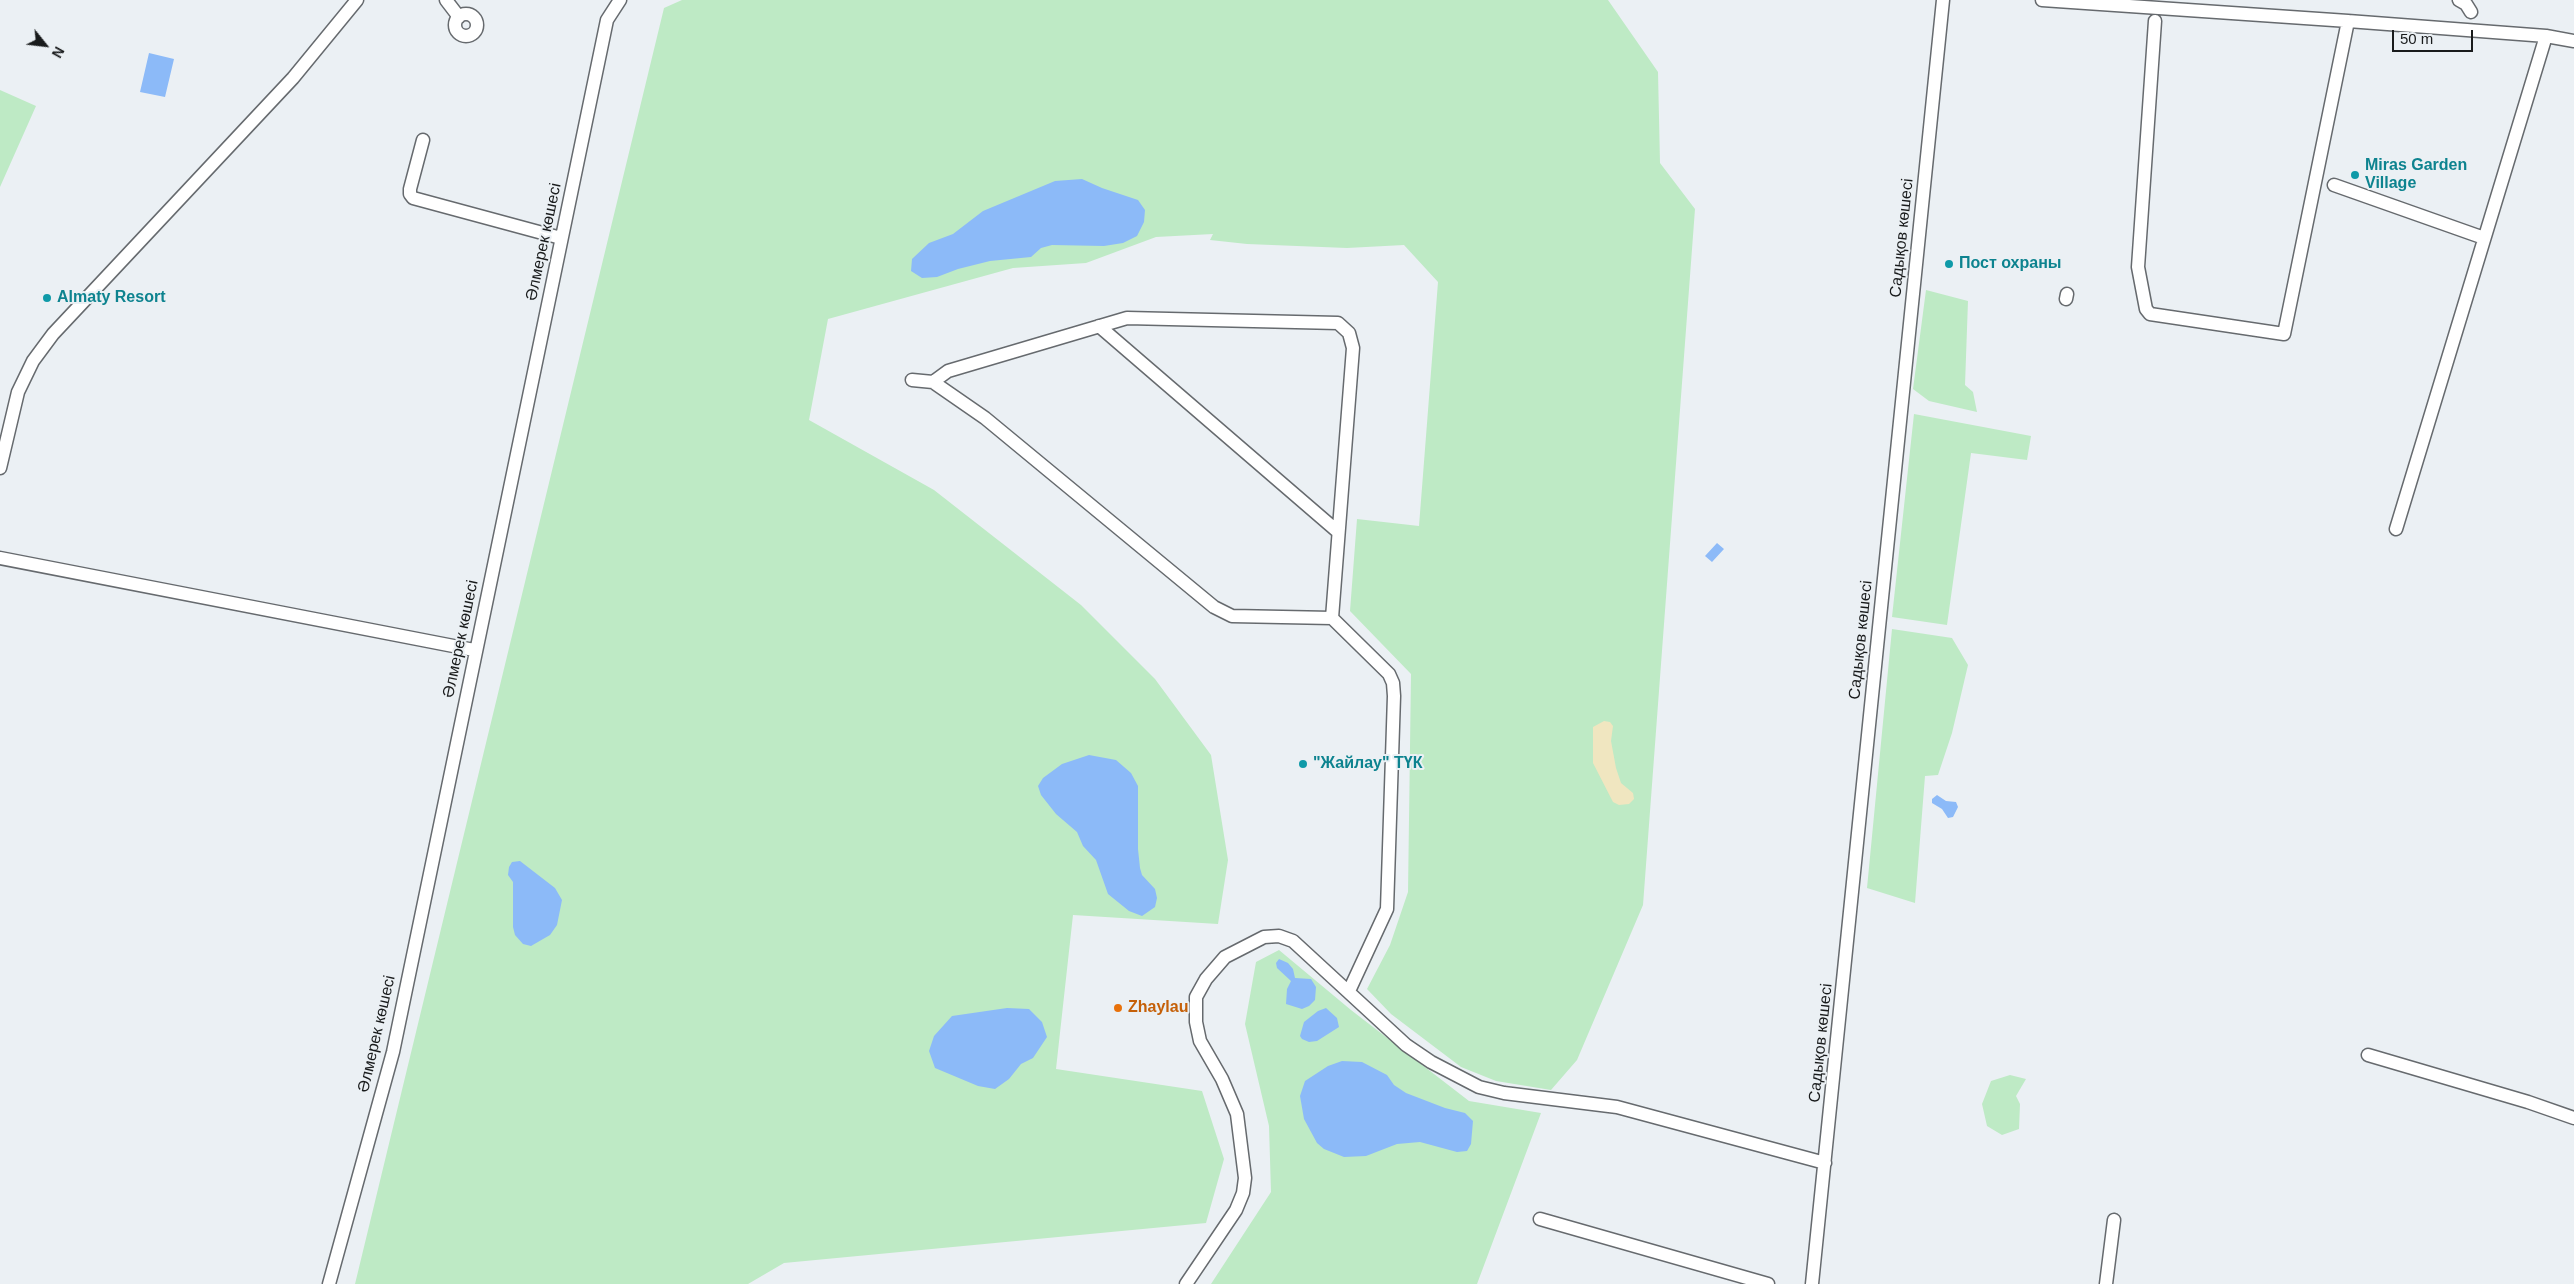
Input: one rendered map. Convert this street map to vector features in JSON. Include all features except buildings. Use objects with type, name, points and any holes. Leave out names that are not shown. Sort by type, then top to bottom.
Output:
[{"type":"street","points":[[0,468],[18,392],[33,361],[48,341],[293,78],[357,0]]},
{"type":"street","points":[[446,0],[459,17]]},
{"type":"street","name":"Әлмерек көшесі","points":[[329,1284],[392,1052],[474,650],[607,20],[620,0]]},
{"type":"street","name":"Садықов көшесі","points":[[1812,1284],[1943,0]]},
{"type":"street","points":[[2042,0],[2546,36],[2574,41]]},
{"type":"street","points":[[2459,0],[2466,4],[2471,12]]},
{"type":"street","points":[[2155,21],[2138,267],[2146,309],[2150,314],[2284,334],[2348,21]]},
{"type":"street","points":[[2396,529],[2546,36]]},
{"type":"street","points":[[423,140],[410,189],[410,194],[413,198],[561,238]]},
{"type":"street","points":[[2334,185],[2484,238]]},
{"type":"street","points":[[933,382],[948,371],[1127,318],[1338,323],[1349,334],[1353,348],[1332,618]]},
{"type":"street","points":[[1099,326],[1338,531]]},
{"type":"street","points":[[912,380],[933,382],[985,418],[1214,607],[1232,616],[1332,618],[1389,674],[1393,683],[1394,696],[1387,908],[1349,991]]},
{"type":"street","points":[[0,558],[474,650]]},
{"type":"street","points":[[1186,1284],[1236,1210],[1243,1194],[1244,1178],[1238,1114],[1222,1079],[1207,1056],[1196,1022],[1196,998],[1206,979],[1225,957],[1264,937],[1279,936],[1293,941],[1406,1045],[1431,1062],[1479,1087],[1504,1093],[1617,1107],[1825,1163]]},
{"type":"street","points":[[2368,1055],[2574,1118]]},
{"type":"street","points":[[1540,1218],[1768,1284]]},
{"type":"street","points":[[2106,1284],[2114,1220]]},
{"type":"green space","points":[[682,0],[1608,0],[1658,72],[1660,163],[1695,209],[1643,905],[1577,1060],[1551,1090],[1496,1081],[1461,1067],[1391,1014],[1367,989],[1390,945],[1408,892],[1411,674],[1350,611],[1357,519],[1419,526],[1438,282],[1404,245],[1347,248],[1247,244],[1210,240],[1213,234],[1156,237],[1086,263],[1013,268],[828,319],[809,420],[934,490],[1081,605],[1155,679],[1211,755],[1228,860],[1218,924],[1073,915],[1056,1069],[1202,1091],[1224,1159],[1206,1223],[784,1263],[748,1284],[355,1284],[664,8]]},
{"type":"green space","points":[[0,90],[36,106],[0,187]]},
{"type":"green space","points":[[1926,290],[1968,301],[1965,385],[1973,392],[1977,412],[1929,401],[1913,389]]},
{"type":"green space","points":[[1914,414],[2031,436],[2027,460],[1971,453],[1947,625],[1892,617]]},
{"type":"green space","points":[[1892,629],[1952,638],[1968,665],[1952,733],[1938,775],[1925,776],[1915,903],[1867,888]]},
{"type":"green space","points":[[1279,950],[1351,1010],[1469,1101],[1541,1113],[1477,1284],[1211,1284],[1271,1192],[1269,1126],[1245,1024],[1256,962]]},
{"type":"green space","points":[[2010,1075],[2026,1079],[2016,1096],[2020,1104],[2019,1129],[2002,1135],[1987,1126],[1982,1104],[1991,1081]]},
{"type":"sand","points":[[1604,721],[1610,722],[1613,726],[1611,741],[1616,768],[1621,783],[1633,793],[1634,799],[1629,804],[1619,805],[1613,802],[1593,763],[1593,727]]},
{"type":"water","points":[[149,53],[174,59],[165,97],[140,92]]},
{"type":"water","points":[[1082,179],[1138,200],[1145,210],[1144,222],[1137,236],[1123,243],[1104,246],[1052,245],[1041,248],[1031,257],[990,261],[958,269],[937,277],[922,278],[911,271],[912,259],[929,243],[953,234],[983,211],[1055,181]]},
{"type":"water","points":[[1717,543],[1724,549],[1712,562],[1705,556]]},
{"type":"water","points":[[1089,755],[1116,760],[1131,773],[1138,786],[1138,849],[1140,868],[1142,875],[1155,889],[1157,898],[1155,907],[1142,916],[1129,911],[1108,894],[1096,860],[1083,846],[1077,832],[1056,814],[1041,795],[1038,786],[1043,778],[1062,764]]},
{"type":"water","points":[[1937,795],[1946,801],[1956,802],[1958,807],[1953,817],[1948,818],[1942,809],[1932,803],[1932,799]]},
{"type":"water","points":[[520,861],[555,888],[562,900],[557,925],[550,935],[531,946],[523,944],[515,935],[513,927],[513,882],[508,875],[512,862]]},
{"type":"water","points":[[1279,959],[1288,963],[1293,969],[1295,978],[1311,979],[1316,987],[1315,1000],[1309,1006],[1302,1009],[1286,1004],[1287,989],[1291,981],[1277,968],[1276,963]]},
{"type":"water","points":[[1007,1008],[1029,1009],[1042,1022],[1047,1037],[1033,1058],[1021,1064],[1009,1079],[995,1089],[978,1086],[935,1068],[929,1051],[934,1036],[952,1016]]},
{"type":"water","points":[[1326,1008],[1337,1018],[1339,1027],[1317,1041],[1309,1042],[1302,1039],[1300,1036],[1304,1022],[1318,1011]]},
{"type":"water","points":[[1342,1061],[1362,1062],[1387,1075],[1394,1085],[1406,1093],[1445,1108],[1465,1113],[1473,1121],[1471,1144],[1467,1151],[1457,1152],[1420,1142],[1397,1144],[1366,1156],[1344,1157],[1324,1149],[1317,1143],[1304,1119],[1300,1096],[1305,1081],[1328,1066]]},
{"type":"place","name":"Miras Garden Village","points":[[2355,175]]},
{"type":"place","name":"Пост охраны","points":[[1949,264]]},
{"type":"place","name":"Almaty Resort","points":[[47,298]]},
{"type":"place","name":"\"Жайлау\" ТҮК","points":[[1303,764]]},
{"type":"place","name":"Zhaylau","points":[[1118,1008]]}]
